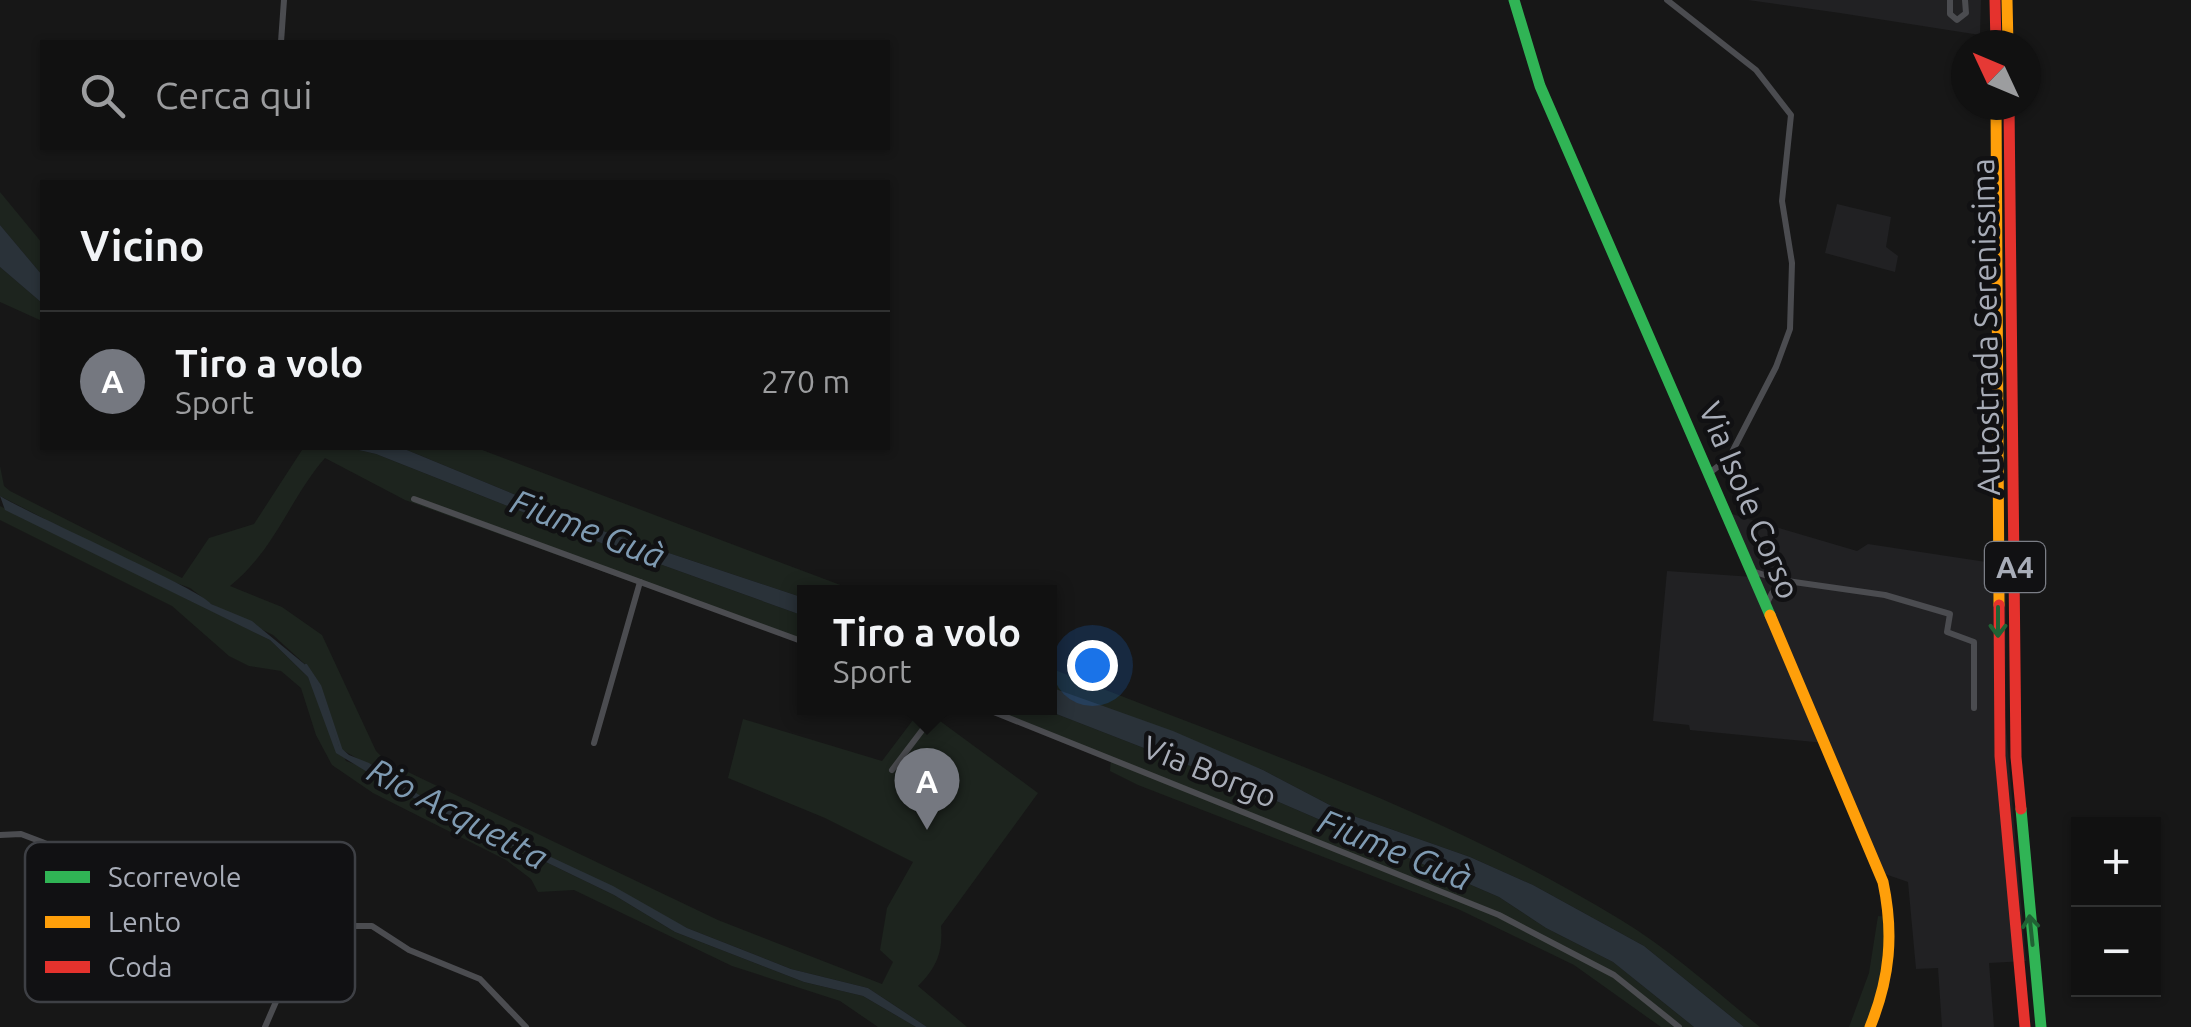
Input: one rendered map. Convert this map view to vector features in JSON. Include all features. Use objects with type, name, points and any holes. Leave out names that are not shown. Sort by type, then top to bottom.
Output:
[{"type":"main road","name":"Via Isole Corso","points":[[1514,0],[1540,86],[1886,888],[1892,918],[1891,968],[1870,1027]]},
{"type":"main road","points":[[1995,0],[1996,30]]},
{"type":"main road","points":[[2007,0],[2008,30]]},
{"type":"main road","name":"Autostrada Serenissima","points":[[1996,120],[2000,756],[2025,1027]]},
{"type":"main road","name":"Autostrada Serenissima","points":[[2009,120],[2016,757],[2041,1027]]},
{"type":"street","points":[[281,40],[284,0]]},
{"type":"street","points":[[1667,0],[1756,70],[1791,114],[1782,201],[1792,263],[1790,330],[1776,367],[1729,458],[1708,474]]},
{"type":"street","points":[[1950,0],[1954,20],[1964,17],[1965,0]]},
{"type":"street","points":[[414,499],[797,639]]},
{"type":"street","points":[[1749,568],[1791,582],[1885,595],[1950,614],[1947,632],[1974,642],[1974,708]]},
{"type":"street","points":[[1757,587],[1768,576]]},
{"type":"street","points":[[594,743],[640,582]]},
{"type":"street","points":[[1767,610],[1769,597],[1791,582]]},
{"type":"street","points":[[1757,587],[1780,587]]},
{"type":"street","points":[[892,770],[934,715]]},
{"type":"street","name":"Via Borgo","points":[[1001,715],[1515,923],[1614,974],[1679,1027]]},
{"type":"street","points":[[0,835],[21,834],[42,842]]},
{"type":"street","points":[[355,928],[364,924],[425,958],[460,970],[488,987],[526,1027]]},
{"type":"street","points":[[265,1027],[276,1002]]},
{"type":"shaded area","points":[[1748,0],[1981,0],[1980,30],[1951,30]]},
{"type":"shaded area","points":[[0,192],[40,241],[40,273],[0,225]]},
{"type":"shaded area","points":[[1837,204],[1891,217],[1886,247],[1898,256],[1895,272],[1825,253]]},
{"type":"shaded area","points":[[0,267],[40,301],[40,320],[0,302]]},
{"type":"shaded area","points":[[302,450],[359,450],[797,613],[797,641],[405,500],[325,458],[271,540],[230,586],[282,607],[322,635],[376,751],[387,762],[718,920],[882,984],[893,962],[880,950],[887,908],[913,862],[825,818],[728,778],[743,719],[882,761],[917,715],[944,715],[940,721],[1038,793],[941,926],[937,959],[918,986],[967,1027],[927,1027],[868,988],[791,969],[687,928],[424,798],[341,749],[320,685],[308,667],[273,635],[211,604],[190,588],[152,574],[0,496],[0,466],[4,486],[10,491],[182,578],[209,538],[254,524]]},
{"type":"shaded area","points":[[407,450],[482,450],[840,585],[797,585],[797,596],[603,531]]},
{"type":"shaded area","points":[[0,506],[270,640],[308,677],[346,761],[366,768],[397,790],[614,895],[675,932],[804,982],[863,996],[916,1027],[878,1027],[840,1001],[732,966],[574,890],[538,892],[531,879],[506,860],[373,793],[332,765],[316,735],[301,688],[281,671],[249,666],[229,656],[172,606],[0,520]]},
{"type":"shaded area","points":[[1725,512],[1857,551],[1868,544],[2006,565],[2005,717],[2026,961],[1989,963],[1994,1027],[1942,1027],[1938,968],[1916,969],[1908,882],[1882,873],[1825,743],[1690,730],[1689,725],[1653,721],[1667,571],[1753,577]]},
{"type":"shaded area","points":[[1057,671],[1341,782],[1484,845],[1639,932],[1760,1027],[1744,1027],[1644,946],[1533,885],[1470,857],[1345,813],[1263,770],[1057,690]]},
{"type":"shaded area","points":[[1057,714],[1239,785],[1499,897],[1546,928],[1613,962],[1694,1027],[1661,1027],[1574,965],[1458,909],[1138,785],[1110,771],[1111,758],[1000,715]]},
{"type":"shaded area","points":[[1878,916],[1891,917],[1892,942],[1872,1027],[1849,1027],[1869,973]]},
{"type":"water","points":[[0,225],[40,273],[40,301],[0,267]]},
{"type":"water","name":"Fiume Guà","points":[[359,450],[407,450],[603,531],[797,596],[797,613],[601,543]]},
{"type":"water","points":[[0,496],[252,621],[308,667],[320,685],[339,746],[424,798],[613,886],[687,928],[791,969],[868,988],[927,1027],[916,1027],[863,996],[804,982],[675,932],[614,895],[397,790],[336,753],[308,677],[270,640],[5,510]]},
{"type":"water","name":"Fiume Guà","points":[[1057,690],[1173,731],[1263,770],[1345,813],[1470,857],[1533,885],[1644,946],[1744,1027],[1694,1027],[1613,962],[1546,928],[1499,897],[1239,785],[1057,714]]},
{"type":"waterway","name":"Rio Acquetta","points":[[306,665],[320,686],[341,749]]},
{"type":"traffic: fast","points":[[1514,0],[1540,86],[1770,615]]},
{"type":"traffic: fast","points":[[2021,809],[2041,1027]]},
{"type":"traffic: slow","points":[[2007,0],[2008,30]]},
{"type":"traffic: slow","points":[[1996,120],[1999,605]]},
{"type":"traffic: slow","points":[[1770,615],[1883,882],[1888,956],[1870,1027]]},
{"type":"traffic: jam","points":[[1995,0],[1996,30]]},
{"type":"traffic: jam","points":[[2009,120],[2016,757],[2021,809]]},
{"type":"traffic: jam","points":[[1999,605],[2000,756],[2025,1027]]},
{"type":"place","name":"Tiro a volo","points":[[927,830]]}]
